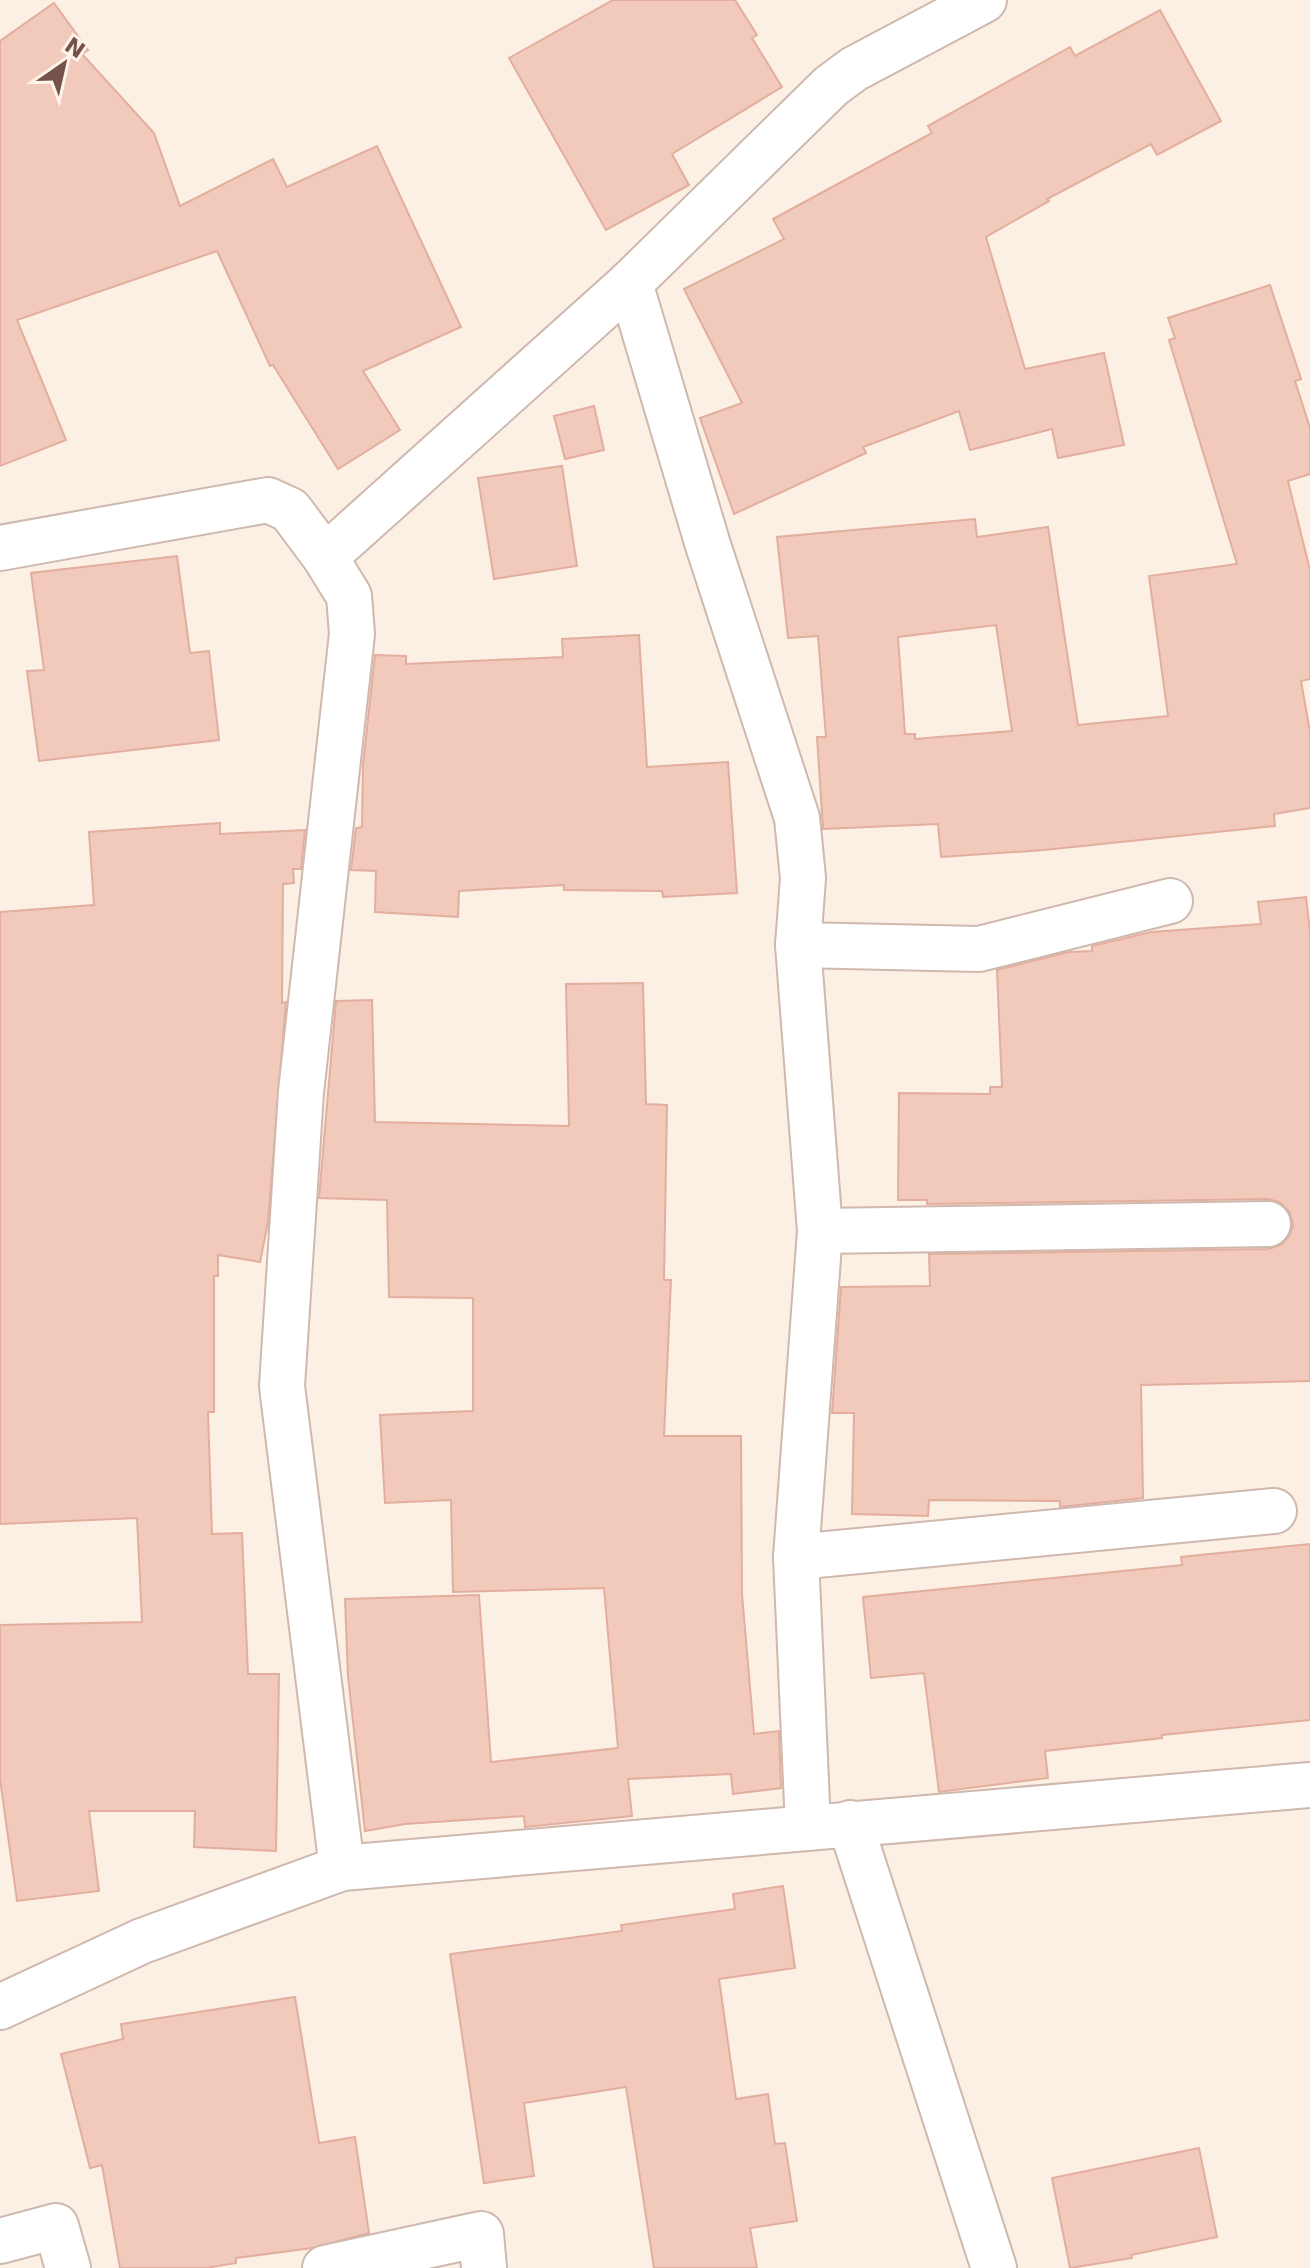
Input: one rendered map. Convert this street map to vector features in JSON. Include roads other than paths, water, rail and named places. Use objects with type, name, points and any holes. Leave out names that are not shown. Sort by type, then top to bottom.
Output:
[{"type":"street","points":[[325,557],[630,283],[831,86],[854,69],[984,0]]},
{"type":"street","points":[[630,283],[707,542],[797,818],[803,878],[798,945],[820,1231],[796,1557],[829,1825],[994,2268]]},
{"type":"street","points":[[0,548],[268,500],[290,510],[349,596],[352,634],[301,1092],[282,1386],[342,1868]]},
{"type":"street","points":[[798,945],[979,949],[1170,901]]},
{"type":"street","points":[[820,1231],[1268,1224]]},
{"type":"street","points":[[796,1557],[1274,1511]]},
{"type":"street","points":[[0,2007],[142,1941],[342,1868],[1310,1785]]},
{"type":"street","points":[[0,2241],[56,2226],[68,2268]]},
{"type":"street","points":[[325,2268],[481,2234],[484,2268]]}]
